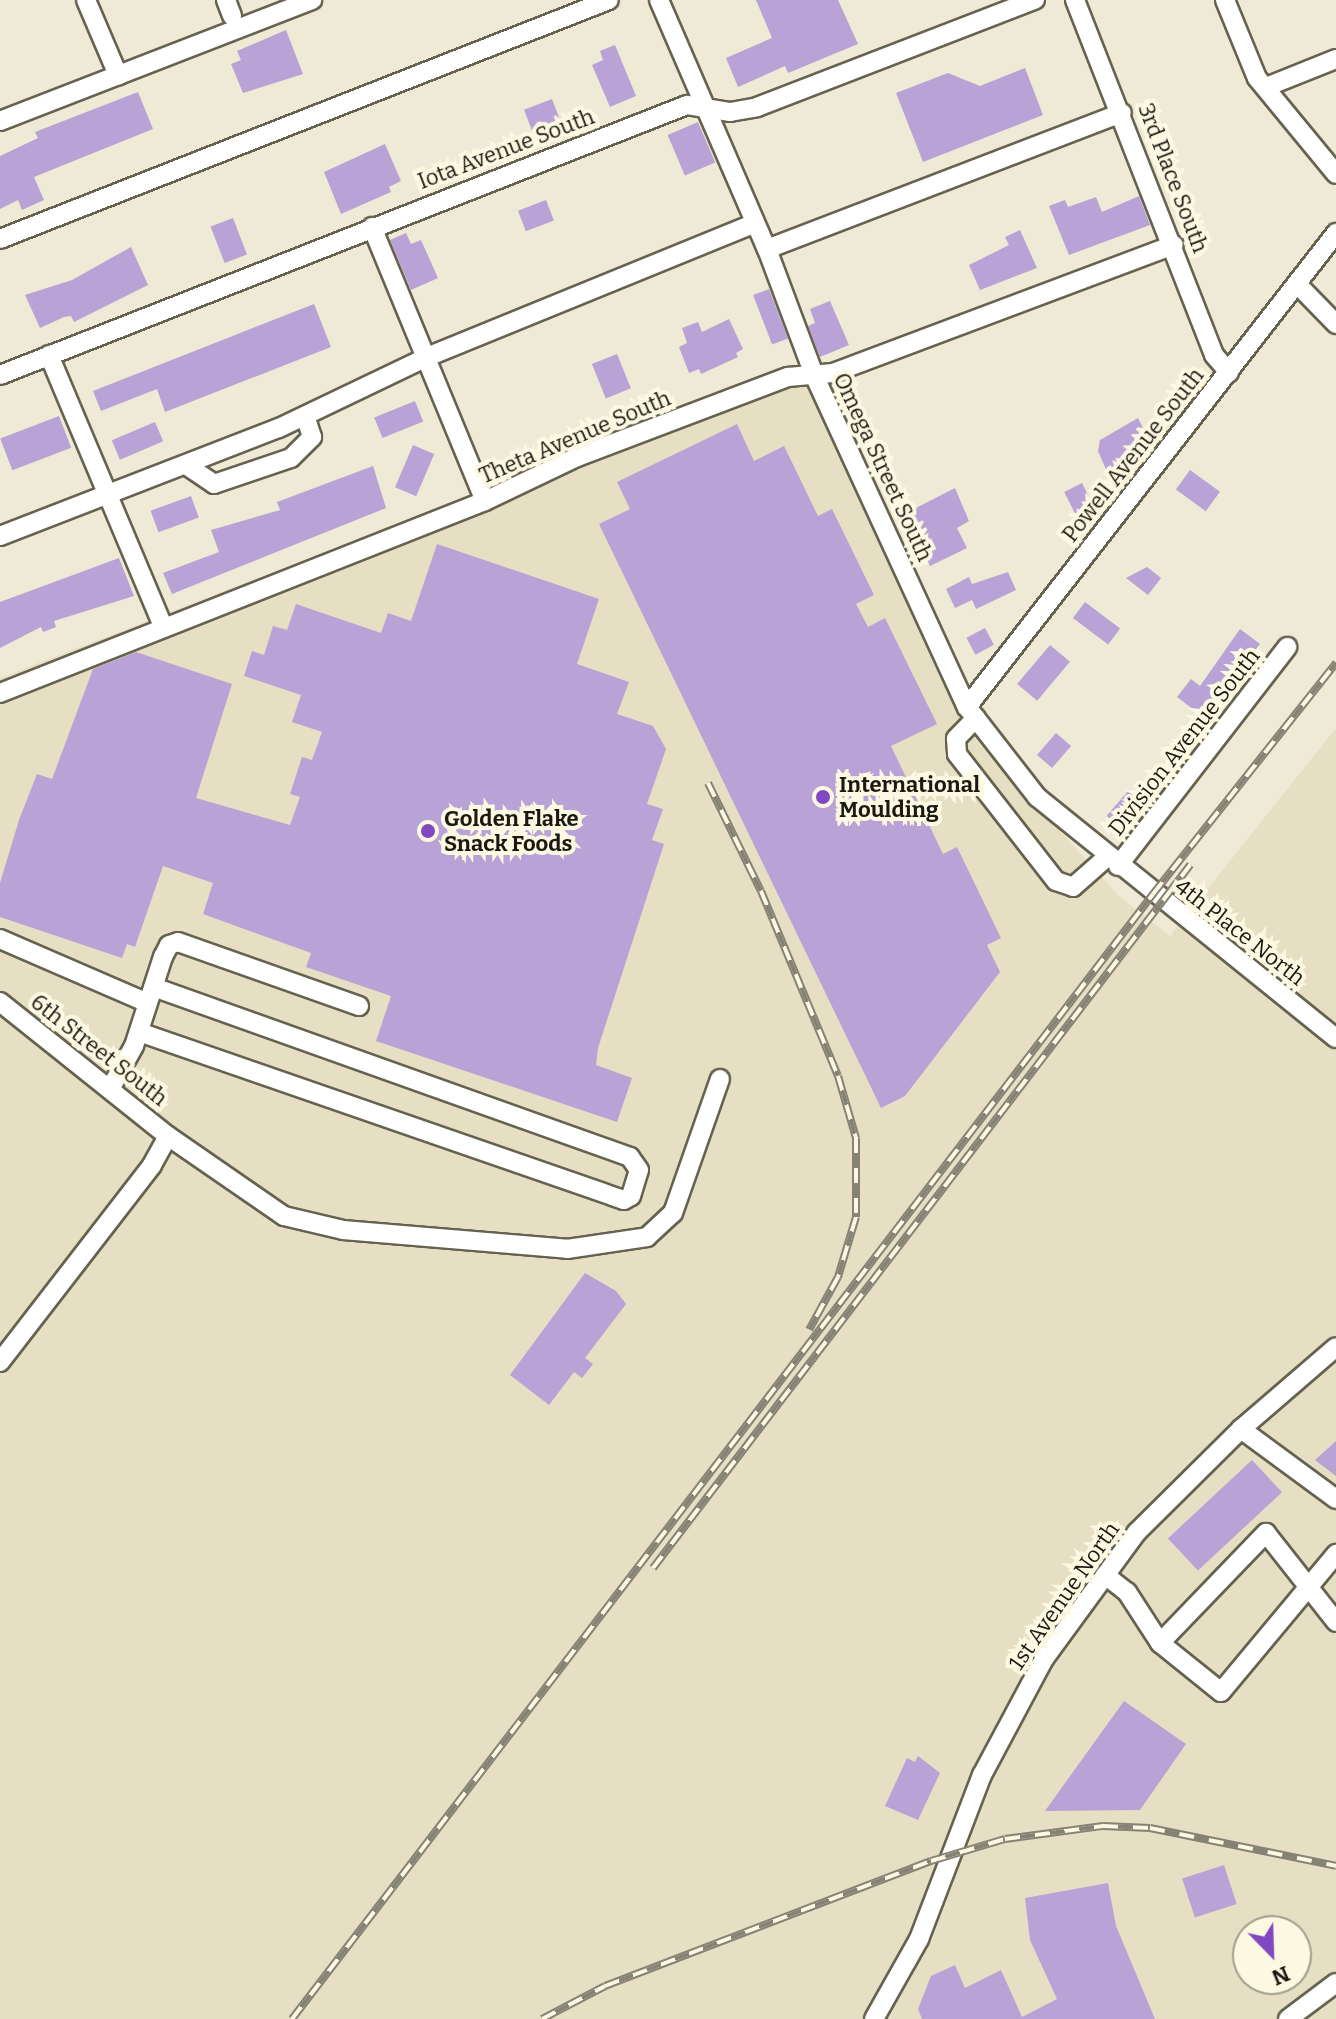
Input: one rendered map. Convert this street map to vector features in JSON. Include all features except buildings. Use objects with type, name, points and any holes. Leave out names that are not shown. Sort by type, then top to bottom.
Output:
[{"type":"street","points":[[86,0],[118,75]]},
{"type":"street","points":[[0,121],[312,0]]},
{"type":"street","points":[[0,239],[609,0]]},
{"type":"street","name":"Omega Street South","points":[[659,0],[767,249],[814,375],[972,712],[1037,797],[1153,894]]},
{"type":"street","name":"Iota Avenue South","points":[[0,375],[687,105],[730,112],[757,107],[1035,0]]},
{"type":"street","name":"3rd Place South","points":[[1075,0],[1174,245],[1214,355],[1229,372]]},
{"type":"street","points":[[1225,0],[1250,67],[1336,174]]},
{"type":"street","points":[[1266,87],[1336,59]]},
{"type":"street","points":[[767,249],[1122,113]]},
{"type":"street","points":[[0,536],[305,416],[427,357],[755,223]]},
{"type":"street","points":[[372,227],[485,501]]},
{"type":"street","name":"Powell Avenue South","points":[[1113,861],[1073,887],[1056,881],[957,754],[956,739],[972,712],[1336,233]]},
{"type":"street","name":"Theta Avenue South","points":[[0,693],[485,501],[591,451],[788,377],[833,373],[1174,245]]},
{"type":"street","points":[[1297,284],[1336,324]]},
{"type":"street","points":[[49,355],[163,626]]},
{"type":"street","points":[[186,465],[214,484],[291,458],[312,437],[305,416]]},
{"type":"street","name":"Division Avenue South","points":[[1113,861],[1287,647]]},
{"type":"street","name":"4th Place North","points":[[1153,894],[1336,1038]]},
{"type":"street","points":[[0,939],[151,995],[630,1157],[639,1170],[631,1196],[624,1200],[139,1032]]},
{"type":"street","points":[[110,1089],[139,1032],[169,945],[178,942],[359,1006]]},
{"type":"street","name":"6th Street South","points":[[0,1002],[168,1136],[284,1216],[367,1233],[590,1248],[647,1237],[673,1213],[720,1079]]},
{"type":"street","points":[[0,1362],[152,1165],[168,1136]]},
{"type":"street","name":"1st Avenue North","points":[[874,2019],[919,1939],[982,1775],[1044,1659],[1137,1532],[1241,1429],[1336,1347]]},
{"type":"street","points":[[1241,1429],[1336,1499]]},
{"type":"street","points":[[1160,1643],[1266,1533],[1336,1622]]},
{"type":"street","points":[[1105,1575],[1127,1592],[1160,1643],[1221,1692],[1336,1554]]},
{"type":"street","points":[[1288,2019],[1336,1983]]},
{"type":"shaded area","points":[[800,369],[971,732],[1117,894],[1170,936],[1336,728],[1336,2019],[0,2019],[0,678]]},
{"type":"railway","points":[[292,2019],[1153,894],[1336,663]]},
{"type":"railway","points":[[708,783],[761,891],[838,1076],[856,1138],[856,1217],[838,1277],[809,1330]]},
{"type":"railway","points":[[653,1568],[1190,865]]},
{"type":"railway","points":[[542,2019],[605,1986],[931,1861],[1005,1839],[1103,1826],[1150,1828],[1336,1866]]},
{"type":"place","name":"International Moulding","points":[[823,797]]},
{"type":"place","name":"Golden Flake Snack Foods","points":[[428,831]]}]
